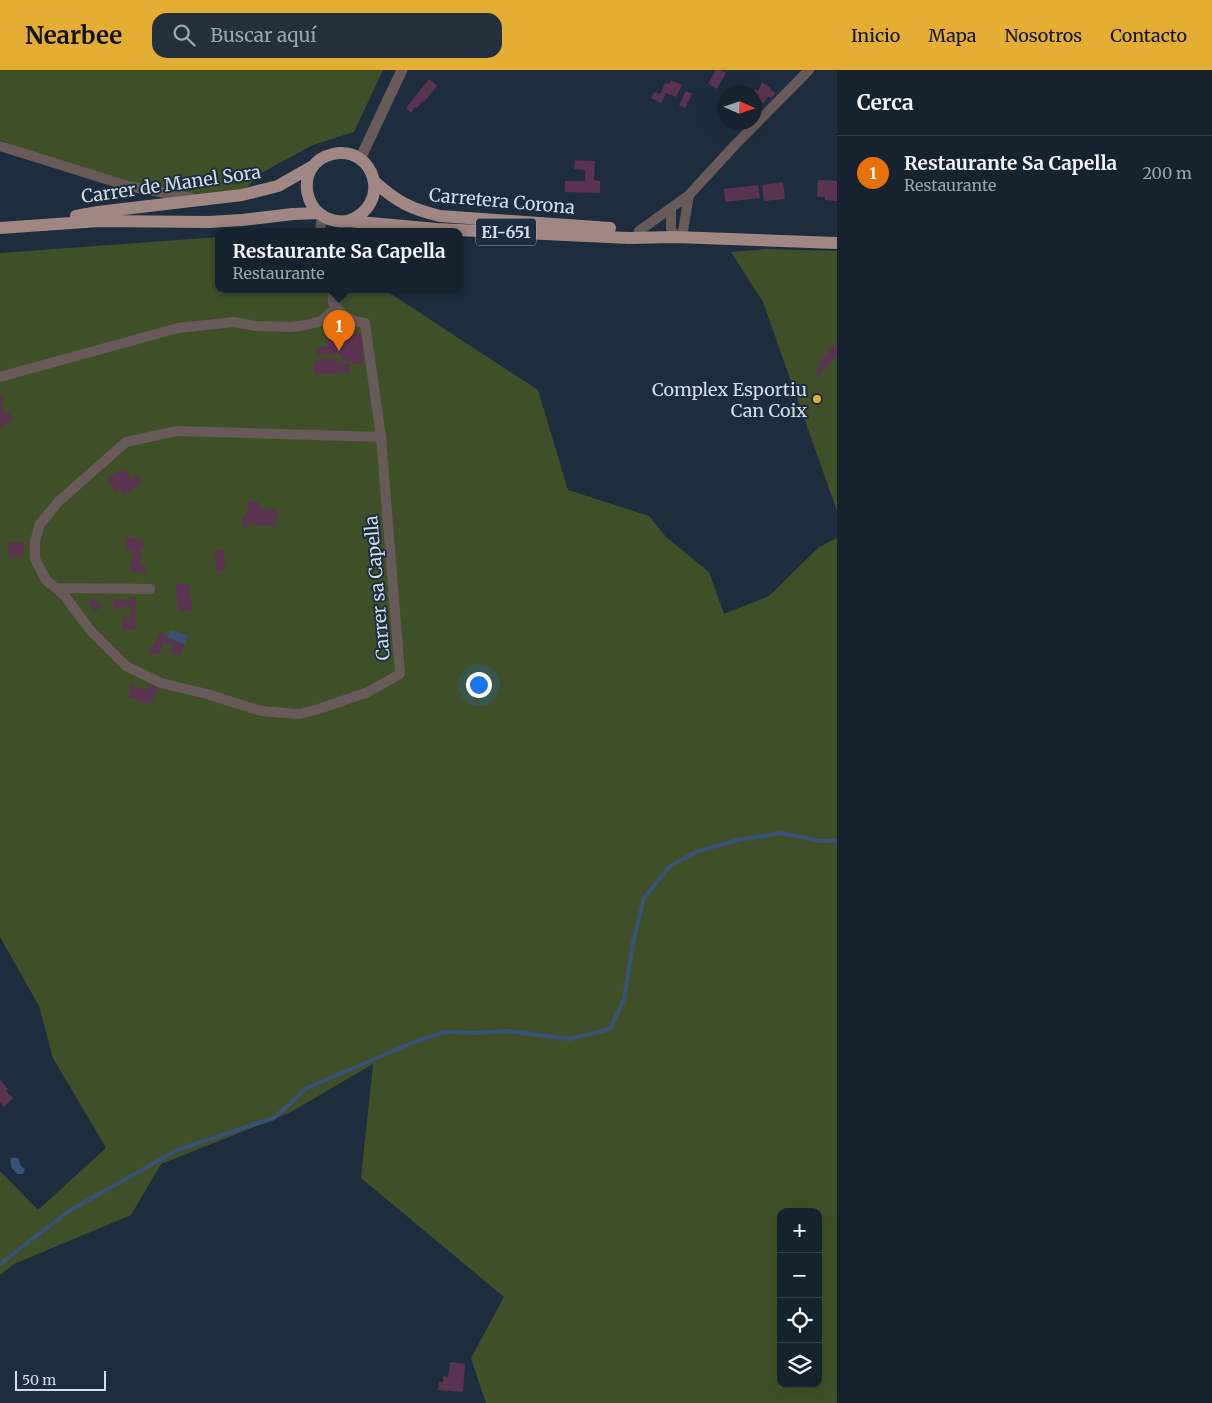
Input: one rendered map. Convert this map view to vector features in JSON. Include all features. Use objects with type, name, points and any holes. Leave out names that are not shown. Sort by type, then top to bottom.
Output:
[{"type":"main road","name":"EI-651","points":[[316,164],[333,154],[347,154],[360,159],[370,169],[375,182]]},
{"type":"main road","name":"Carrer de Manel Sora","points":[[27,226],[98,212],[242,195],[278,186],[316,164]]},
{"type":"main road","points":[[316,164],[311,171],[307,185],[309,201],[320,215]]},
{"type":"main road","points":[[348,221],[364,214],[369,207],[375,191],[375,182]]},
{"type":"main road","name":"Carretera Corona","points":[[375,182],[402,204],[440,216],[639,231],[674,237]]},
{"type":"main road","name":"Carrer de Manel Sora","points":[[0,228],[99,221],[201,222],[242,220],[293,214],[320,215]]},
{"type":"main road","name":"EI-651","points":[[320,215],[335,222],[348,221]]},
{"type":"main road","name":"Carretera Corona","points":[[348,221],[426,228]]},
{"type":"main road","name":"Carretera Corona","points":[[463,230],[630,238],[674,237],[837,243]]},
{"type":"street","points":[[360,159],[402,70]]},
{"type":"street","points":[[639,231],[689,195],[809,70]]},
{"type":"street","points":[[0,146],[128,186],[201,200]]},
{"type":"street","points":[[674,237],[689,195]]},
{"type":"street","points":[[671,209],[671,228],[674,237]]},
{"type":"street","points":[[320,215],[320,228]]},
{"type":"street","points":[[0,378],[178,328],[234,322],[256,326],[292,327],[306,325],[321,321],[336,308],[333,303],[333,293]]},
{"type":"street","name":"Carrer sa Capella","points":[[336,308],[350,320],[365,323],[381,437],[400,674],[368,692],[299,714],[261,711],[207,694],[161,683],[126,666],[90,630],[64,595],[46,580],[35,559],[35,541],[40,524],[58,502],[126,442],[177,431],[381,437]]},
{"type":"street","points":[[56,588],[150,589]]},
{"type":"green space","points":[[0,70],[383,70],[354,132],[313,145],[261,173],[242,193],[194,198],[87,173],[0,140]]},
{"type":"green space","points":[[215,237],[215,293],[390,293],[538,390],[568,490],[649,516],[666,537],[709,572],[724,614],[769,596],[819,547],[837,538],[837,1403],[486,1403],[471,1358],[504,1297],[361,1178],[373,1064],[289,1113],[161,1164],[131,1215],[14,1264],[0,1275],[0,1171],[38,1210],[106,1148],[53,1058],[39,1006],[0,937],[0,253]]},
{"type":"green space","name":"Complex Esportiu Can Coix","points":[[766,249],[837,251],[837,511],[763,302],[731,252]]},
{"type":"water","points":[[172,630],[188,636],[185,644],[167,637]]},
{"type":"water","points":[[18,1158],[21,1166],[25,1169],[23,1174],[17,1174],[12,1168],[10,1160]]},
{"type":"building","points":[[716,70],[726,73],[719,85],[717,85],[717,89],[708,84]]},
{"type":"building","points":[[429,79],[437,86],[424,102],[417,108],[415,107],[411,113],[406,108]]},
{"type":"building","points":[[671,80],[682,85],[676,97],[666,93],[661,103],[651,98],[654,92],[660,94],[665,83],[669,84]]},
{"type":"building","points":[[762,82],[776,93],[771,98],[768,96],[764,103],[762,102]]},
{"type":"building","points":[[686,91],[692,94],[685,108],[679,105]]},
{"type":"building","points":[[575,160],[595,161],[594,180],[600,181],[600,193],[565,192],[565,181],[585,181],[585,170],[574,169]]},
{"type":"building","points":[[818,180],[837,181],[837,201],[825,200],[825,197],[817,197]]},
{"type":"building","points":[[783,182],[785,199],[764,201],[762,185]]},
{"type":"building","points":[[758,185],[760,198],[725,202],[724,189]]},
{"type":"building","points":[[326,334],[362,334],[363,364],[352,364],[352,361],[341,360],[341,354],[317,355],[316,348],[327,346]]},
{"type":"building","points":[[837,343],[837,355],[819,376],[815,375],[823,357]]},
{"type":"building","points":[[322,358],[338,359],[338,363],[349,363],[350,372],[314,375],[313,361],[320,361]]},
{"type":"building","points":[[0,396],[4,401],[1,406],[5,413],[9,412],[13,420],[0,427]]},
{"type":"building","points":[[125,469],[132,479],[137,475],[142,482],[124,495],[120,489],[116,492],[107,479],[119,470],[120,472]]},
{"type":"building","points":[[248,501],[259,502],[259,507],[277,510],[276,527],[248,524],[247,527],[242,527],[243,516],[247,516]]},
{"type":"building","points":[[127,537],[137,537],[137,541],[145,542],[145,548],[141,548],[140,566],[146,566],[145,573],[130,572],[133,550],[126,550]]},
{"type":"building","points":[[8,542],[24,543],[24,557],[8,556]]},
{"type":"building","points":[[215,550],[224,550],[225,571],[216,571]]},
{"type":"building","points":[[188,583],[193,611],[179,611],[175,584]]},
{"type":"building","points":[[131,597],[136,598],[135,629],[123,630],[123,617],[130,617],[131,607],[122,606],[122,609],[114,609],[113,599],[131,600]]},
{"type":"building","points":[[94,598],[101,607],[95,612],[88,603]]},
{"type":"building","points":[[160,632],[185,645],[181,656],[170,652],[173,645],[164,642],[159,655],[149,652]]},
{"type":"building","points":[[131,684],[146,690],[149,684],[158,688],[151,703],[148,702],[147,704],[128,696]]},
{"type":"building","points":[[0,1080],[8,1089],[6,1091],[13,1098],[4,1107],[0,1102]]},
{"type":"building","points":[[450,1362],[465,1364],[463,1392],[438,1390],[439,1382],[443,1382],[443,1376],[448,1377]]},
{"type":"waterway","points":[[0,1264],[69,1211],[177,1150],[274,1118],[307,1088],[414,1042],[444,1032],[476,1033],[507,1031],[569,1039],[610,1029],[624,999],[633,943],[644,898],[670,866],[698,851],[738,840],[782,833],[820,841],[837,841]]},
{"type":"place","name":"Restaurante Sa Capella","points":[[339,351]]},
{"type":"place","name":"Complex Esportiu Can Coix","points":[[817,399]]}]
